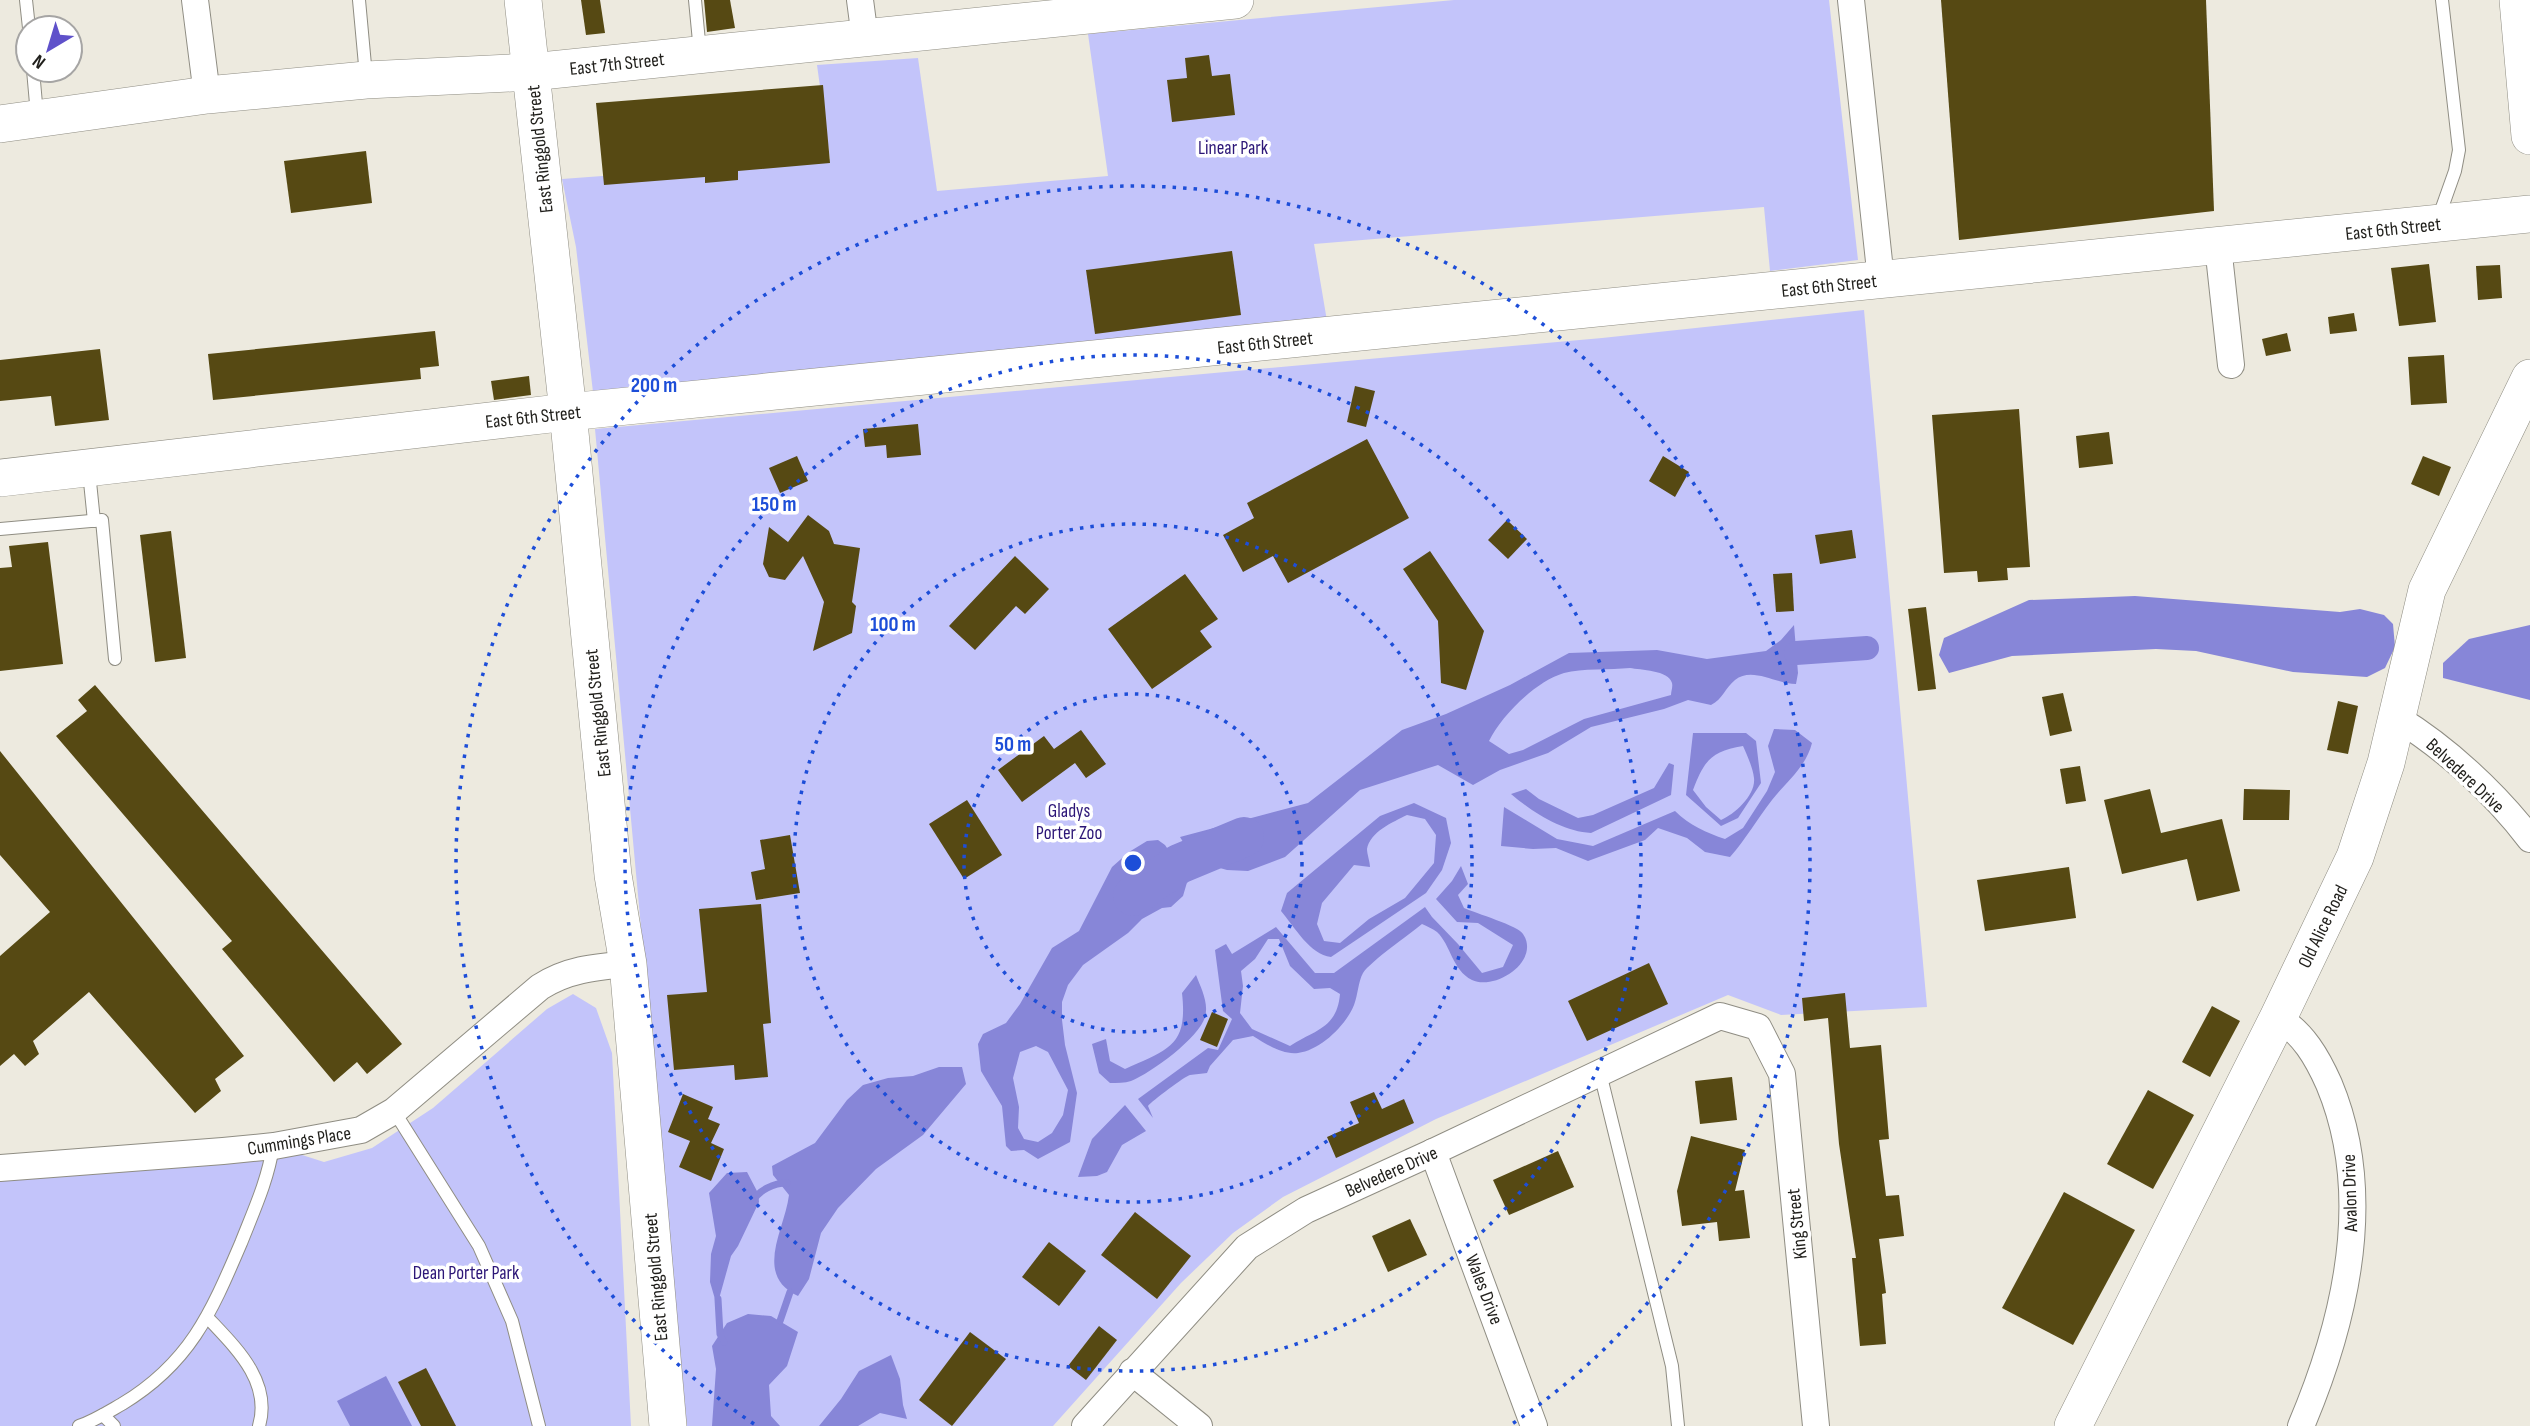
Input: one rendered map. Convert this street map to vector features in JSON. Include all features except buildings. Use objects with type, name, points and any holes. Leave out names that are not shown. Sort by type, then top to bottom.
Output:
[{"type":"main road","name":"East Ringgold Street","points":[[523,0],[568,412],[613,875],[628,964],[668,1426]]},
{"type":"main road","name":"East 7th Street","points":[[0,124],[207,95],[366,80],[531,72],[865,38],[1028,17],[1235,0]]},
{"type":"main road","points":[[2522,10],[2530,136]]},
{"type":"main road","name":"East 6th Street","points":[[0,478],[568,412],[2530,214]]},
{"type":"main road","name":"Old Alice Road","points":[[2080,1424],[2355,857],[2372,809],[2397,718],[2427,590],[2526,400]]},
{"type":"street","points":[[195,0],[207,95]]},
{"type":"street","points":[[860,0],[865,38]]},
{"type":"street","points":[[1851,0],[1881,280]]},
{"type":"street","points":[[2218,246],[2231,365]]},
{"type":"street","name":"Belvedere Drive","points":[[2397,718],[2415,729],[2471,776],[2530,839]]},
{"type":"street","name":"Cummings Place","points":[[0,1168],[274,1146],[361,1130],[394,1111],[540,987],[557,976],[578,970],[628,964]]},
{"type":"street","name":"Belvedere Drive","points":[[1085,1426],[1247,1247],[1306,1210],[1720,1016],[1758,1027]]},
{"type":"street","name":"Avalon Drive","points":[[2278,1018],[2295,1028],[2320,1063],[2337,1103],[2350,1159],[2353,1232],[2339,1312],[2314,1396],[2301,1426]]},
{"type":"street","name":"King Street","points":[[1758,1027],[1782,1074],[1816,1426]]},
{"type":"street","name":"Wales Drive","points":[[1433,1152],[1534,1426]]},
{"type":"street","points":[[1132,1372],[1199,1426]]},
{"type":"lane","points":[[359,0],[366,80]]},
{"type":"lane","points":[[695,0],[701,55]]},
{"type":"lane","points":[[2436,224],[2455,171],[2459,150],[2442,0]]},
{"type":"lane","points":[[34,84],[38,119]]},
{"type":"lane","points":[[88,468],[94,521]]},
{"type":"lane","points":[[0,529],[102,520],[115,659]]},
{"type":"lane","points":[[1600,1073],[1672,1366],[1678,1426]]},
{"type":"lane","points":[[394,1111],[479,1246],[512,1321],[539,1426]]},
{"type":"lane","points":[[79,1426],[103,1415],[150,1385],[183,1354],[214,1306],[268,1175],[274,1146]]},
{"type":"lane","points":[[207,1317],[242,1355],[255,1376],[263,1412],[260,1426]]},
{"type":"lane","points":[[103,1415],[114,1426]]},
{"type":"green space","name":"Linear Park","points":[[1454,0],[1829,0],[1858,260],[1770,271],[1764,207],[1314,244],[1327,321],[593,392],[576,247],[562,179],[830,159],[817,65],[918,58],[937,191],[1108,176],[1088,34]]},
{"type":"green space","name":"Gladys Porter Zoo","points":[[1864,310],[1927,1007],[1781,1015],[1728,995],[1436,1119],[1283,1197],[1233,1233],[1181,1283],[1053,1426],[687,1426],[595,429],[1602,338]]},
{"type":"green space","name":"Dean Porter Park","points":[[573,994],[596,1008],[612,1053],[631,1426],[0,1426],[0,1168],[274,1146],[324,1162],[372,1148],[433,1108],[547,1009]]},
{"type":"shaded area","points":[[2135,596],[2340,612],[2360,609],[2384,615],[2393,624],[2395,647],[2385,668],[2367,677],[2293,672],[2196,651],[2156,649],[2012,656],[1949,673],[1939,655],[1944,638],[2029,600]]},
{"type":"shaded area","points":[[1794,625],[1798,673],[1796,684],[1756,675],[1742,676],[1711,705],[1688,700],[1664,709],[1591,727],[1548,753],[1500,770],[1473,785],[1438,765],[1360,790],[1285,857],[1248,871],[1227,870],[1195,861],[1180,837],[1308,803],[1402,730],[1446,714],[1510,685],[1569,653],[1657,650],[1707,659],[1766,651],[1781,640]],"holes":[[[1630,668],[1666,675],[1672,683],[1671,695],[1584,719],[1523,750],[1509,754],[1489,741],[1520,701],[1553,677],[1579,670]]]},
{"type":"shaded area","points":[[2530,625],[2530,700],[2443,678],[2443,663],[2469,639]]},
{"type":"shaded area","points":[[1774,729],[1795,730],[1812,743],[1809,752],[1801,767],[1772,800],[1730,857],[1705,852],[1687,838],[1658,828],[1645,840],[1588,861],[1556,848],[1501,846],[1504,807],[1557,839],[1593,846],[1675,811],[1698,828],[1725,839],[1743,828],[1767,791],[1775,772],[1768,746]]},
{"type":"shaded area","points":[[1693,733],[1746,733],[1756,741],[1761,783],[1738,818],[1721,826],[1686,795]],"holes":[[[1743,746],[1753,774],[1752,791],[1738,809],[1721,820],[1693,790],[1710,759],[1723,751]]]},
{"type":"shaded area","points":[[1669,763],[1674,765],[1671,795],[1591,833],[1570,829],[1548,820],[1511,794],[1526,789],[1539,799],[1578,818],[1593,815],[1654,788]]},
{"type":"shaded area","points":[[1414,803],[1446,818],[1451,843],[1442,870],[1426,893],[1331,957],[1323,955],[1309,946],[1281,911],[1287,893],[1380,816]],"holes":[[[1407,815],[1425,819],[1436,835],[1434,863],[1405,898],[1369,919],[1340,943],[1324,941],[1317,924],[1322,903],[1354,865],[1370,867],[1367,849],[1373,838],[1383,828]]]},
{"type":"shaded area","points":[[1158,840],[1165,845],[1188,879],[1183,896],[1171,907],[1162,908],[1142,919],[1128,933],[1083,965],[1068,985],[1062,1002],[1062,1020],[1077,1093],[1070,1142],[1038,1159],[1024,1150],[1011,1151],[1006,1146],[1002,1106],[981,1071],[978,1044],[983,1034],[1006,1023],[1052,948],[1079,931],[1112,867],[1147,841]],"holes":[[[1036,1046],[1048,1052],[1068,1090],[1063,1115],[1052,1133],[1038,1142],[1024,1139],[1018,1128],[1019,1107],[1013,1078],[1020,1052]]]},
{"type":"shaded area","points":[[1461,866],[1468,884],[1458,895],[1464,908],[1523,934],[1527,944],[1526,954],[1513,971],[1492,981],[1472,980],[1460,970],[1442,937],[1422,924],[1367,968],[1361,977],[1350,1013],[1324,1042],[1307,1051],[1292,1053],[1274,1048],[1253,1036],[1233,1040],[1207,1073],[1187,1076],[1151,1103],[1148,1106],[1153,1118],[1138,1099],[1208,1048],[1218,1050],[1232,1019],[1223,1011],[1215,950],[1226,944],[1232,954],[1276,927],[1315,973],[1334,973],[1425,907],[1482,973],[1503,967],[1513,945],[1478,923],[1457,922],[1436,899]],"holes":[[[1268,939],[1279,939],[1290,966],[1314,989],[1330,988],[1340,994],[1338,1006],[1329,1022],[1290,1046],[1252,1029],[1240,1013],[1243,986],[1241,971],[1255,959]]]},
{"type":"shaded area","points":[[1196,975],[1204,996],[1206,1012],[1194,1035],[1162,1063],[1140,1077],[1129,1082],[1110,1083],[1099,1073],[1092,1044],[1106,1039],[1110,1061],[1125,1069],[1164,1050],[1178,1035],[1182,1024],[1182,993]]},
{"type":"shaded area","points":[[939,1067],[962,1067],[966,1084],[923,1135],[876,1169],[838,1208],[821,1233],[809,1279],[798,1296],[785,1287],[777,1276],[774,1264],[789,1195],[773,1175],[772,1166],[815,1143],[847,1100],[863,1085],[888,1078],[913,1076]]},
{"type":"shaded area","points":[[1125,1105],[1146,1131],[1122,1145],[1107,1172],[1097,1176],[1078,1177],[1092,1139]]},
{"type":"shaded area","points":[[747,1172],[758,1193],[759,1202],[731,1256],[717,1306],[710,1282],[711,1254],[716,1236],[709,1193],[727,1173]]},
{"type":"shaded area","points":[[748,1314],[771,1316],[798,1332],[787,1366],[769,1385],[771,1416],[780,1426],[712,1426],[716,1369],[712,1346],[727,1323]]},
{"type":"shaded area","points":[[891,1355],[900,1379],[907,1419],[880,1413],[858,1426],[819,1426],[859,1371]]},
{"type":"shaded area","points":[[386,1376],[412,1426],[350,1426],[337,1401]]},
{"type":"waterway","points":[[1796,653],[1867,648]]},
{"type":"waterway","points":[[1133,896],[1179,864],[1244,837]]},
{"type":"waterway","points":[[753,1201],[767,1188],[787,1183]]},
{"type":"waterway","points":[[780,1321],[790,1292]]},
{"type":"waterway","points":[[718,1299],[720,1334],[724,1342]]}]
